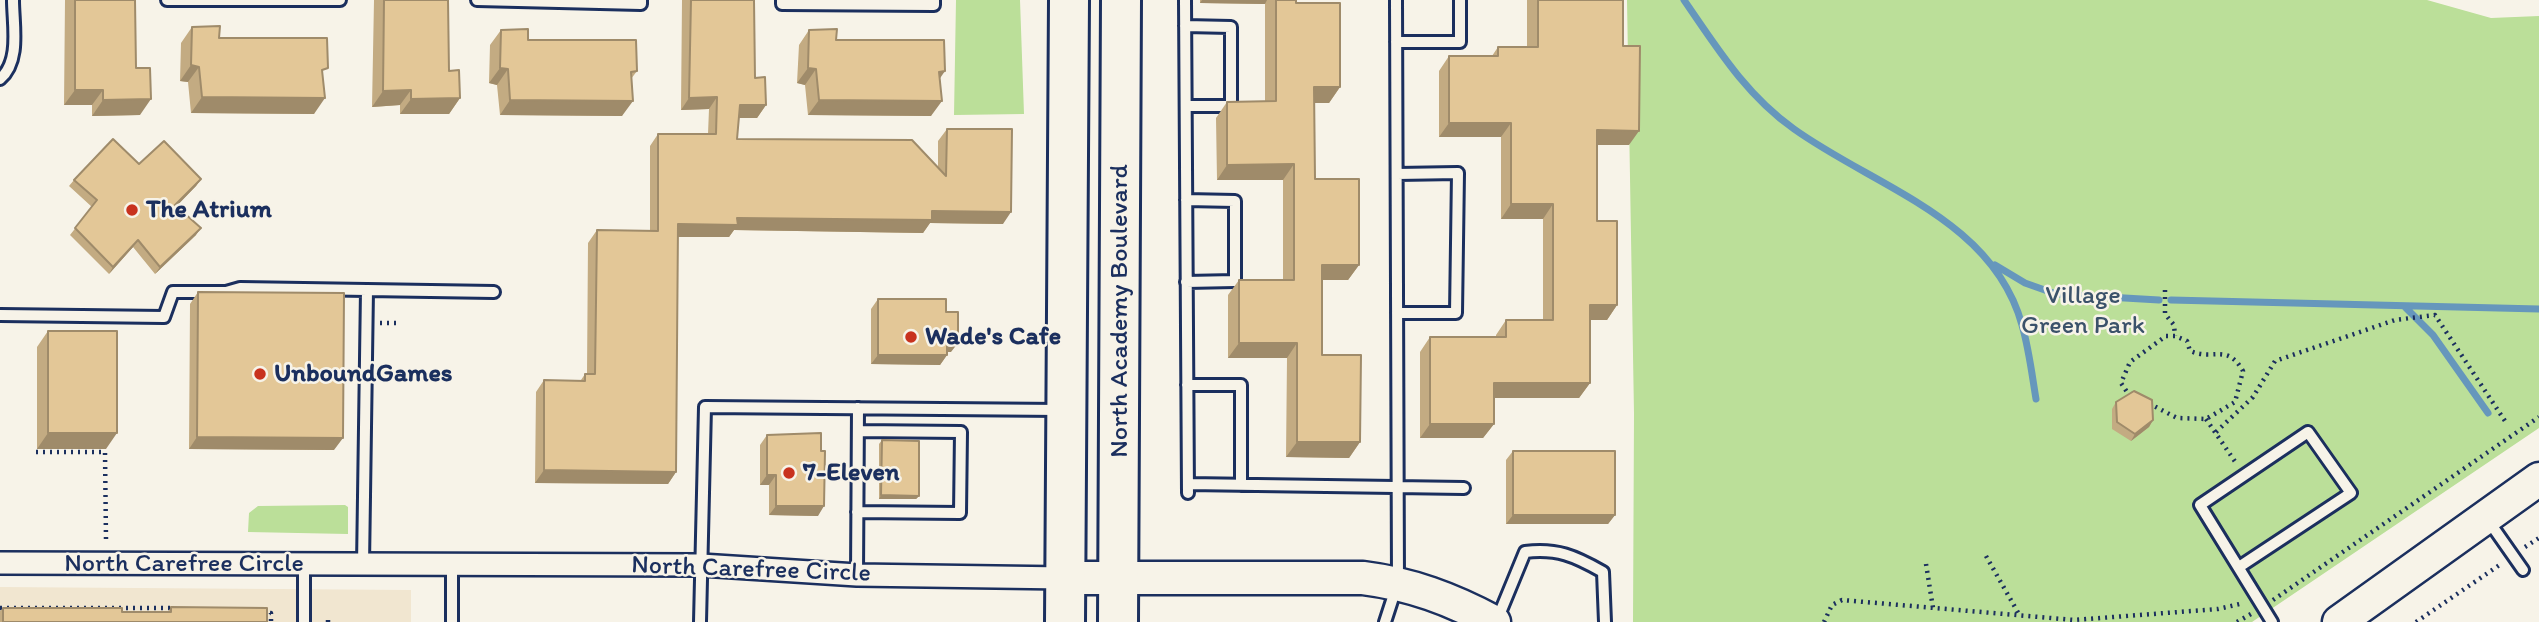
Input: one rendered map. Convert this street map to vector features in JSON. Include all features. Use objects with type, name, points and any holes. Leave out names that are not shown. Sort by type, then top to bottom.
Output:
[{"type":"highway","name":"North Academy Boulevard","points":[[1065,622],[1069,0]]},
{"type":"highway","name":"North Academy Boulevard","points":[[1118,622],[1121,0]]},
{"type":"main road","points":[[2339,622],[2539,480]]},
{"type":"main road","name":"North Carefree Circle","points":[[1065,578],[1363,578],[1398,582],[1432,593],[1495,622]]},
{"type":"street","name":"North Carefree Circle","points":[[0,563],[701,565],[857,575],[1065,578]]},
{"type":"lane","points":[[0,79],[8,72],[13,57],[13,0]]},
{"type":"lane","points":[[167,0],[340,0]]},
{"type":"lane","points":[[477,0],[641,4],[641,0]]},
{"type":"lane","points":[[782,0],[782,4],[934,5],[934,0]]},
{"type":"lane","points":[[1185,0],[1188,489],[1241,485],[1464,488]]},
{"type":"lane","points":[[1385,622],[1398,582],[1396,0]]},
{"type":"lane","points":[[1396,42],[1460,41],[1460,0]]},
{"type":"lane","points":[[1185,26],[1231,27],[1231,106],[1186,106]]},
{"type":"lane","points":[[1397,174],[1458,173],[1457,313],[1397,313]]},
{"type":"lane","points":[[1186,200],[1235,201],[1235,281],[1186,282]]},
{"type":"lane","points":[[0,315],[164,317],[173,292],[226,292],[240,288],[494,292]]},
{"type":"lane","points":[[363,565],[367,290]]},
{"type":"lane","points":[[1187,385],[1241,385],[1241,485]]},
{"type":"lane","points":[[699,622],[705,407],[1067,410]]},
{"type":"lane","points":[[857,575],[858,408]]},
{"type":"lane","points":[[857,512],[960,513],[961,408]]},
{"type":"lane","points":[[858,431],[961,432]]},
{"type":"lane","points":[[2239,567],[2351,493],[2308,432],[2200,505],[2272,622]]},
{"type":"lane","points":[[2487,518],[2523,570]]},
{"type":"lane","points":[[1495,622],[1525,552],[1550,549],[1583,560],[1603,572],[1605,622]]},
{"type":"lane","points":[[304,564],[304,622]]},
{"type":"lane","points":[[452,622],[453,564]]},
{"type":"path","points":[[2165,290],[2165,314],[2174,325],[2175,336]]},
{"type":"path","points":[[2216,432],[2253,397],[2275,361],[2403,318],[2435,315],[2505,421]]},
{"type":"path","points":[[379,323],[396,323]]},
{"type":"path","points":[[2166,336],[2187,341],[2190,351],[2197,354],[2226,354],[2235,358],[2243,371],[2235,401],[2206,419],[2168,416],[2151,403],[2127,392],[2121,383],[2130,362],[2166,336]]},
{"type":"path","points":[[2237,622],[2261,603],[2539,417]]},
{"type":"path","points":[[2206,419],[2244,476]]},
{"type":"path","points":[[36,452],[105,452],[106,539]]},
{"type":"path","points":[[2416,622],[2539,538]]},
{"type":"path","points":[[1986,556],[2020,615]]},
{"type":"path","points":[[1926,564],[1933,608]]},
{"type":"path","points":[[1824,622],[1832,605],[1842,600],[2074,620],[2261,603]]},
{"type":"path","points":[[31,606],[31,613]]},
{"type":"path","points":[[5,614],[3,607],[31,606],[179,608],[179,614]]},
{"type":"path","points":[[57,607],[57,613]]},
{"type":"path","points":[[82,607],[82,615]]},
{"type":"path","points":[[108,607],[108,614]]},
{"type":"path","points":[[135,607],[135,615]]},
{"type":"path","points":[[146,607],[146,619]]},
{"type":"path","points":[[258,611],[271,613],[271,622]]},
{"type":"shaded area","points":[[0,587],[411,590],[411,622],[0,622]]},
{"type":"green space","points":[[956,0],[1020,0],[1024,114],[954,115]]},
{"type":"green space","name":"Village Green Park","points":[[1627,0],[2427,0],[2491,18],[2539,16],[2539,428],[2252,622],[1633,622],[1634,414]]},
{"type":"green space","points":[[258,506],[348,507],[348,534],[248,532],[249,513]]},
{"type":"building","points":[[75,0],[135,0],[136,68],[150,68],[151,99],[103,100],[103,90],[75,90]]},
{"type":"building","points":[[384,0],[448,0],[449,71],[459,70],[460,98],[411,99],[411,90],[383,91]]},
{"type":"building","points":[[691,0],[754,0],[755,78],[765,77],[766,105],[740,105],[737,139],[912,140],[946,176],[947,129],[1012,129],[1011,212],[932,211],[932,220],[737,218],[738,225],[678,224],[676,472],[544,470],[544,380],[585,381],[585,374],[595,374],[597,230],[658,231],[658,134],[716,134],[717,97],[689,98]]},
{"type":"building","points":[[1276,0],[1340,3],[1340,87],[1314,87],[1315,179],[1359,179],[1359,265],[1322,265],[1322,355],[1361,355],[1360,442],[1297,442],[1297,343],[1239,343],[1239,280],[1294,280],[1294,164],[1227,165],[1227,102],[1276,101]]},
{"type":"building","points":[[1538,0],[1623,0],[1623,46],[1640,46],[1639,131],[1597,130],[1597,221],[1617,221],[1617,305],[1590,305],[1590,383],[1494,383],[1494,424],[1430,424],[1430,337],[1506,337],[1506,320],[1553,320],[1553,204],[1511,204],[1511,123],[1449,123],[1449,56],[1498,56],[1498,47],[1538,47]]},
{"type":"building","points":[[220,26],[219,38],[327,38],[328,68],[322,70],[325,98],[202,97],[199,67],[191,65],[192,27]]},
{"type":"building","points":[[528,29],[528,40],[636,40],[637,71],[631,72],[633,101],[510,100],[508,69],[500,68],[501,30]]},
{"type":"building","points":[[837,29],[836,40],[944,40],[945,71],[939,72],[942,101],[819,100],[816,69],[808,68],[809,30]]},
{"type":"building","name":"The Atrium","points":[[113,139],[139,164],[164,141],[201,179],[175,205],[201,228],[160,267],[138,240],[113,267],[75,228],[97,200],[74,180]]},
{"type":"building","points":[[198,292],[344,293],[343,438],[197,437]]},
{"type":"building","name":"Wade's Cafe","points":[[878,299],[946,299],[946,312],[958,312],[958,343],[947,343],[947,355],[878,355]]},
{"type":"building","points":[[48,331],[117,331],[117,433],[48,433]]},
{"type":"building","points":[[2134,391],[2152,400],[2153,420],[2135,434],[2117,422],[2116,402]]},
{"type":"building","name":"7-Eleven","points":[[821,433],[821,451],[825,451],[824,506],[776,506],[776,475],[767,475],[767,435]]},
{"type":"building","name":"7-Eleven","points":[[882,440],[919,441],[919,496],[881,495]]},
{"type":"building","points":[[1513,451],[1615,451],[1615,515],[1513,515]]},
{"type":"building","points":[[171,607],[267,608],[267,622],[3,622],[3,608],[122,608],[122,612],[171,612]]},
{"type":"waterway","points":[[1684,0],[1733,70],[1777,116],[1826,150],[1927,209],[1958,232],[1986,258],[2007,289],[2022,325],[2036,399]]},
{"type":"waterway","points":[[1995,265],[2025,283],[2056,294],[2159,300]]},
{"type":"waterway","points":[[2171,300],[2539,309]]},
{"type":"waterway","points":[[2405,307],[2433,335],[2488,413]]},
{"type":"place","name":"The Atrium","points":[[132,210]]},
{"type":"place","name":"Wade's Cafe","points":[[911,337]]},
{"type":"place","name":"UnboundGames","points":[[260,374]]},
{"type":"place","name":"7-Eleven","points":[[789,473]]}]
